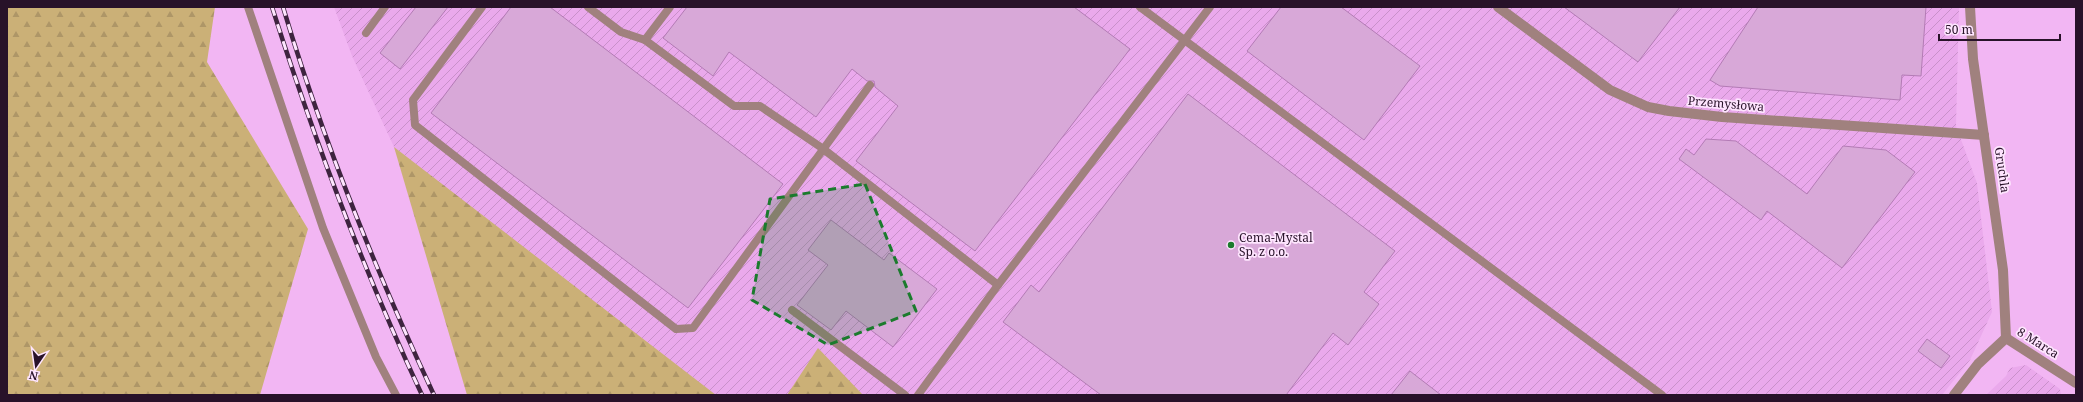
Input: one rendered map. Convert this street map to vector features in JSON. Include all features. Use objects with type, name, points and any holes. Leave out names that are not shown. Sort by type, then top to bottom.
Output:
[{"type":"street","name":"Przemysłowa","points":[[1498,7],[1610,90],[1648,107],[1676,112],[1722,117],[1984,136]]},
{"type":"street","name":"Gruchla","points":[[1970,7],[1971,38],[2003,270],[2006,338]]},
{"type":"street","name":"8 Marca","points":[[2006,338],[2076,383]]},
{"type":"street","points":[[1954,395],[1978,364],[2006,338]]},
{"type":"lane","points":[[248,7],[323,228],[376,357],[396,395]]},
{"type":"lane","points":[[366,33],[385,7]]},
{"type":"lane","points":[[482,7],[413,100],[415,125],[676,329],[693,328],[822,148],[870,85]]},
{"type":"lane","points":[[588,7],[621,32],[645,40],[734,106],[760,106],[822,148],[998,285]]},
{"type":"lane","points":[[645,40],[670,7]]},
{"type":"lane","points":[[1140,7],[1662,395]]},
{"type":"lane","points":[[918,395],[998,285],[1210,7]]},
{"type":"lane","points":[[792,310],[905,395]]},
{"type":"highlighted area","points":[[865,184],[916,311],[828,345],[752,300],[770,199]]},
{"type":"shaded area","points":[[334,7],[1959,7],[1956,126],[1977,183],[1992,312],[1970,360],[1942,395],[484,395],[394,147],[352,56]]},
{"type":"shaded area","points":[[2026,365],[2060,389],[2061,395],[1986,395],[2006,376],[2010,368]]},
{"type":"green space","points":[[7,7],[215,7],[207,62],[308,229],[260,395],[7,395]]},
{"type":"green space","points":[[394,147],[716,395],[467,395]]},
{"type":"green space","points":[[818,348],[863,395],[787,395]]},
{"type":"building","points":[[416,7],[448,7],[400,69],[380,53]]},
{"type":"building","points":[[511,7],[550,7],[783,184],[688,308],[431,113]]},
{"type":"building","points":[[687,7],[1074,7],[1130,49],[975,251],[856,161],[898,106],[875,87],[874,81],[867,81],[852,69],[816,117],[729,52],[713,76],[663,38]]},
{"type":"building","points":[[1281,7],[1341,7],[1420,66],[1364,140],[1247,51]]},
{"type":"building","points":[[1564,7],[1680,7],[1638,62]]},
{"type":"building","points":[[1758,7],[1926,7],[1921,76],[1902,75],[1900,100],[1720,86],[1710,80]]},
{"type":"building","name":"Cema-Mystal Sp. z o.o.","points":[[1188,94],[1395,251],[1364,292],[1379,304],[1348,345],[1333,333],[1286,395],[1101,395],[1003,322],[1031,285],[1039,292]]},
{"type":"building","points":[[1706,139],[1736,141],[1807,194],[1843,146],[1886,150],[1915,172],[1842,268],[1767,211],[1761,220],[1679,159],[1686,149],[1694,155]]},
{"type":"building","points":[[831,220],[884,260],[889,253],[937,289],[893,347],[846,311],[831,330],[797,305],[828,265],[808,250]]},
{"type":"building","points":[[1927,339],[1950,356],[1941,368],[1918,351]]},
{"type":"building","points":[[1410,371],[1415,375],[1441,395],[1391,395]]},
{"type":"railway","points":[[272,7],[305,107],[341,204],[379,299],[422,395]]},
{"type":"railway","points":[[283,7],[315,106],[351,204],[391,300],[434,395]]},
{"type":"place","name":"Cema-Mystal Sp. z o.o.","points":[[1231,245]]}]
